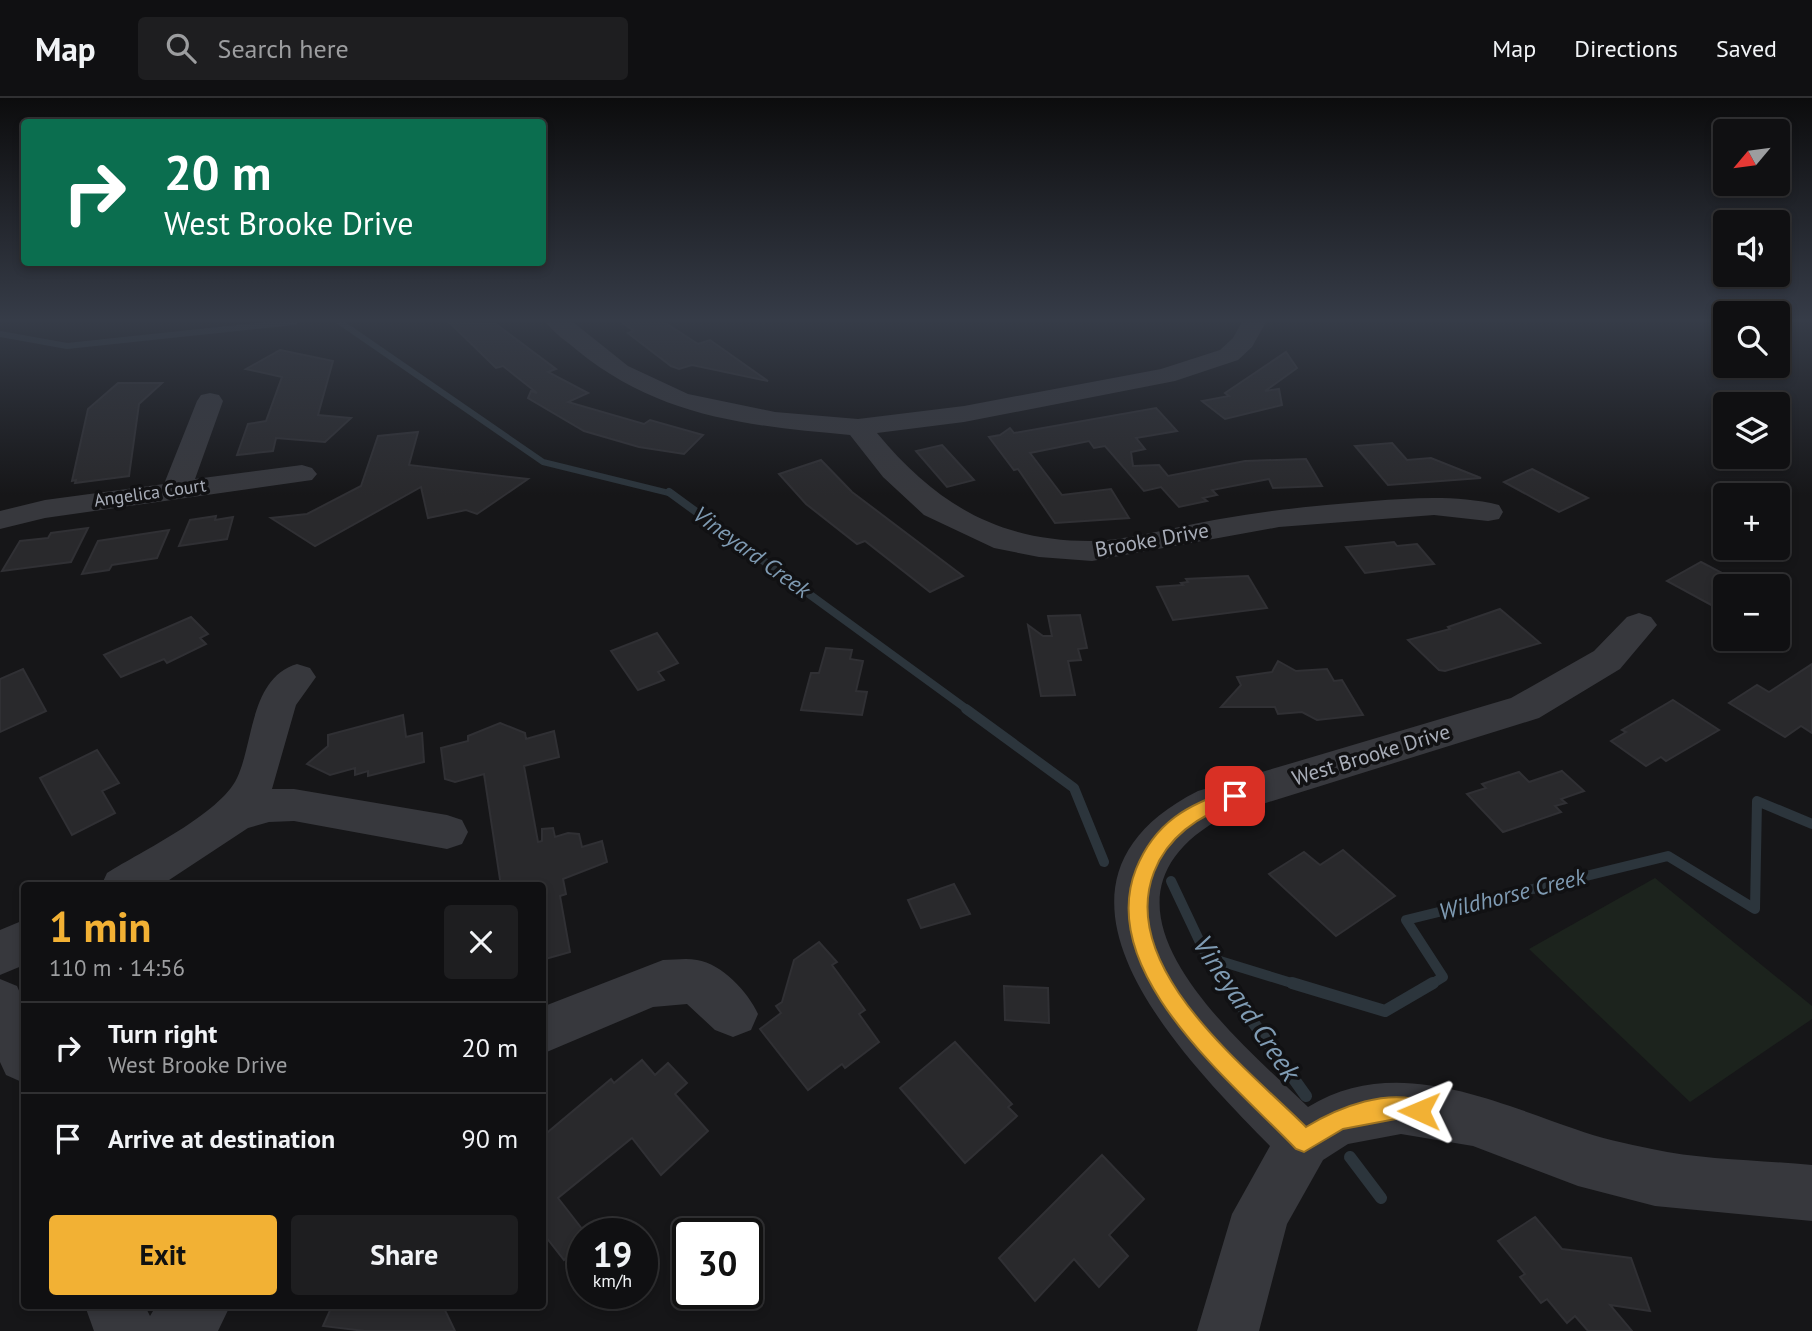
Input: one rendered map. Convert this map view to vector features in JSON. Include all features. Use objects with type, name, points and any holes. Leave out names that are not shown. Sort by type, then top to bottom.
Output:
[{"type":"street","points":[[637,380],[680,400],[775,420],[858,427],[964,414],[1147,380]]},
{"type":"street","points":[[177,489],[209,401]]},
{"type":"street","name":"Brooke Drive","points":[[858,427],[893,471],[935,508],[1004,541],[1039,547],[1085,552],[1279,517],[1434,506],[1488,512]]},
{"type":"street","name":"Angelica Court","points":[[0,520],[45,509],[302,474]]},
{"type":"street","name":"West Brooke Drive","points":[[1304,1141],[1182,1016],[1153,972],[1138,929],[1137,891],[1153,850],[1177,823],[1213,803],[1525,708],[1607,660],[1639,625]]},
{"type":"street","points":[[235,815],[256,782],[278,702],[297,677]]},
{"type":"street","points":[[129,882],[235,815],[269,806],[293,805],[447,832]]},
{"type":"street","points":[[0,954],[21,943]]},
{"type":"street","points":[[546,1029],[663,982],[697,982],[733,1014]]},
{"type":"street","points":[[0,1002],[21,1053]]},
{"type":"street","points":[[0,1070],[21,1061]]},
{"type":"street","points":[[1228,1331],[1261,1214],[1304,1141],[1339,1119],[1401,1108],[1473,1119],[1578,1158],[1655,1178],[1812,1193]]},
{"type":"street","points":[[116,1309],[125,1331]]},
{"type":"street","points":[[174,1331],[197,1309]]},
{"type":"shaded area","points":[[1655,878],[1812,1006],[1812,1019],[1690,1102],[1529,949]]},
{"type":"building","points":[[281,380],[328,380],[318,415],[351,418],[325,442],[276,438],[273,451],[237,455],[248,424],[266,421]]},
{"type":"building","points":[[520,380],[562,380],[588,393],[568,402],[644,424],[650,420],[703,435],[684,454],[639,447],[584,431],[528,398],[531,391],[537,393]]},
{"type":"building","points":[[1245,380],[1281,380],[1265,391],[1279,389],[1282,405],[1225,419],[1202,401],[1229,396],[1225,393]]},
{"type":"building","points":[[118,383],[162,383],[139,404],[129,476],[75,483],[76,480],[72,481],[88,409]]},
{"type":"building","points":[[1156,408],[1177,431],[1136,438],[1145,449],[1131,452],[1133,466],[1159,465],[1168,476],[1245,461],[1306,459],[1322,486],[1273,488],[1269,479],[1212,490],[1217,495],[1203,498],[1207,501],[1179,507],[1161,487],[1144,491],[1105,446],[1094,448],[1089,441],[1030,453],[1062,495],[1111,489],[1129,518],[1055,523],[1018,469],[1014,470],[989,437],[1000,435],[1010,428],[1014,433]]},
{"type":"building","points":[[418,432],[409,465],[528,479],[477,514],[466,510],[428,518],[421,487],[315,546],[271,518],[307,514],[361,486],[378,436]]},
{"type":"building","points":[[1392,443],[1407,460],[1431,458],[1481,478],[1388,485],[1355,446]]},
{"type":"building","points":[[942,445],[974,480],[947,487],[916,451]]},
{"type":"building","points":[[821,460],[852,492],[963,576],[930,592],[865,541],[857,544],[806,504],[779,474]]},
{"type":"building","points":[[1532,469],[1588,498],[1559,512],[1504,482]]},
{"type":"building","points":[[216,516],[215,520],[233,517],[227,539],[179,546],[190,520]]},
{"type":"building","points":[[88,528],[71,562],[2,571],[20,541],[48,538],[51,533]]},
{"type":"building","points":[[169,530],[157,558],[112,565],[109,570],[82,574],[98,541]]},
{"type":"building","points":[[1394,542],[1397,546],[1417,544],[1434,564],[1365,573],[1346,547]]},
{"type":"building","points":[[1701,562],[1724,574],[1713,574],[1713,606],[1667,581]]},
{"type":"building","points":[[1248,576],[1267,608],[1173,620],[1157,587],[1183,585],[1181,583],[1188,582],[1186,579]]},
{"type":"building","points":[[1500,609],[1540,643],[1445,671],[1439,670],[1408,640],[1450,629],[1448,627]]},
{"type":"building","points":[[1080,615],[1087,648],[1078,649],[1081,660],[1068,661],[1075,695],[1041,696],[1028,625],[1043,636],[1052,636],[1048,616]]},
{"type":"building","points":[[191,617],[208,634],[200,638],[206,644],[167,663],[164,659],[121,677],[104,655]]},
{"type":"building","points":[[657,633],[678,663],[658,672],[664,680],[638,690],[611,651]]},
{"type":"building","points":[[826,648],[852,650],[850,659],[863,661],[856,691],[867,692],[862,715],[801,710],[811,673],[819,673]]},
{"type":"building","points":[[1278,661],[1296,671],[1327,669],[1334,681],[1342,680],[1363,715],[1317,720],[1302,712],[1278,714],[1275,707],[1221,707],[1241,685],[1237,677],[1272,672]]},
{"type":"building","points":[[1812,664],[1812,733],[1801,726],[1785,737],[1729,703],[1757,685],[1769,692]]},
{"type":"building","points":[[23,669],[46,711],[0,732],[0,679]]},
{"type":"building","points":[[1673,700],[1719,730],[1666,761],[1661,757],[1646,766],[1611,741],[1626,732],[1622,730]]},
{"type":"building","points":[[403,715],[406,737],[422,733],[424,762],[368,776],[368,771],[355,775],[355,768],[330,775],[307,764],[328,746],[328,735]]},
{"type":"building","points":[[500,723],[525,733],[526,739],[554,731],[559,757],[524,766],[538,842],[542,841],[542,829],[553,828],[555,837],[568,833],[579,834],[582,847],[602,841],[607,862],[563,879],[566,894],[560,896],[570,952],[546,959],[546,882],[500,882],[484,774],[455,782],[445,779],[441,748],[468,741],[468,736]]},
{"type":"building","points":[[97,750],[119,783],[102,791],[115,813],[72,835],[40,778]]},
{"type":"building","points":[[1562,771],[1584,791],[1561,799],[1566,803],[1555,806],[1561,812],[1503,832],[1467,794],[1486,788],[1482,784],[1519,772],[1529,782]]},
{"type":"building","points":[[1343,850],[1395,896],[1336,936],[1269,874],[1304,852],[1320,865]]},
{"type":"building","points":[[954,884],[970,914],[921,928],[908,900]]},
{"type":"building","points":[[819,942],[837,962],[832,965],[865,1010],[859,1014],[879,1042],[845,1068],[842,1064],[808,1090],[760,1029],[781,1013],[776,1006],[782,1002],[794,960]]},
{"type":"building","points":[[1004,986],[1048,988],[1049,1023],[1005,1020]]},
{"type":"building","points":[[955,1042],[1012,1104],[1008,1107],[1017,1116],[965,1163],[900,1088]]},
{"type":"building","points":[[642,1060],[655,1075],[668,1063],[687,1083],[675,1094],[708,1131],[661,1175],[632,1138],[558,1198],[574,1218],[567,1218],[567,1257],[564,1260],[546,1237],[546,1134],[611,1079],[614,1083]]},
{"type":"building","points":[[1102,1155],[1144,1199],[1109,1235],[1128,1256],[1099,1287],[1074,1259],[1035,1301],[999,1258]]},
{"type":"building","points":[[1535,1217],[1562,1249],[1631,1258],[1650,1311],[1610,1305],[1632,1331],[1588,1331],[1575,1316],[1567,1323],[1547,1299],[1541,1303],[1520,1277],[1525,1274],[1498,1241]]},
{"type":"building","points":[[331,1309],[444,1309],[455,1331],[365,1331],[323,1326]]},
{"type":"waterway","name":"Vineyard Creek","points":[[423,380],[543,462],[671,494]]},
{"type":"waterway","name":"Vineyard Creek","points":[[671,494],[968,710]]},
{"type":"waterway","name":"Vineyard Creek","points":[[966,709],[1074,788],[1104,862]]},
{"type":"waterway","name":"Wildhorse Creek","points":[[1430,985],[1443,977],[1406,920],[1668,856],[1755,909],[1757,801],[1812,824]]},
{"type":"waterway","name":"Vineyard Creek","points":[[1171,881],[1207,957]]},
{"type":"waterway","name":"Wildhorse Creek","points":[[1207,957],[1298,985]]},
{"type":"waterway","name":"Vineyard Creek","points":[[1207,957],[1227,985]]},
{"type":"waterway","name":"Vineyard Creek","points":[[1225,983],[1306,1096]]},
{"type":"waterway","name":"Wildhorse Creek","points":[[1292,983],[1385,1011],[1433,983]]},
{"type":"waterway","name":"Vineyard Creek","points":[[1350,1157],[1381,1198]]},
{"type":"route","points":[[1235,796],[1213,803],[1177,823],[1153,850],[1137,891],[1138,929],[1153,972],[1182,1016],[1304,1141],[1339,1119],[1401,1108],[1419,1111]]}]
